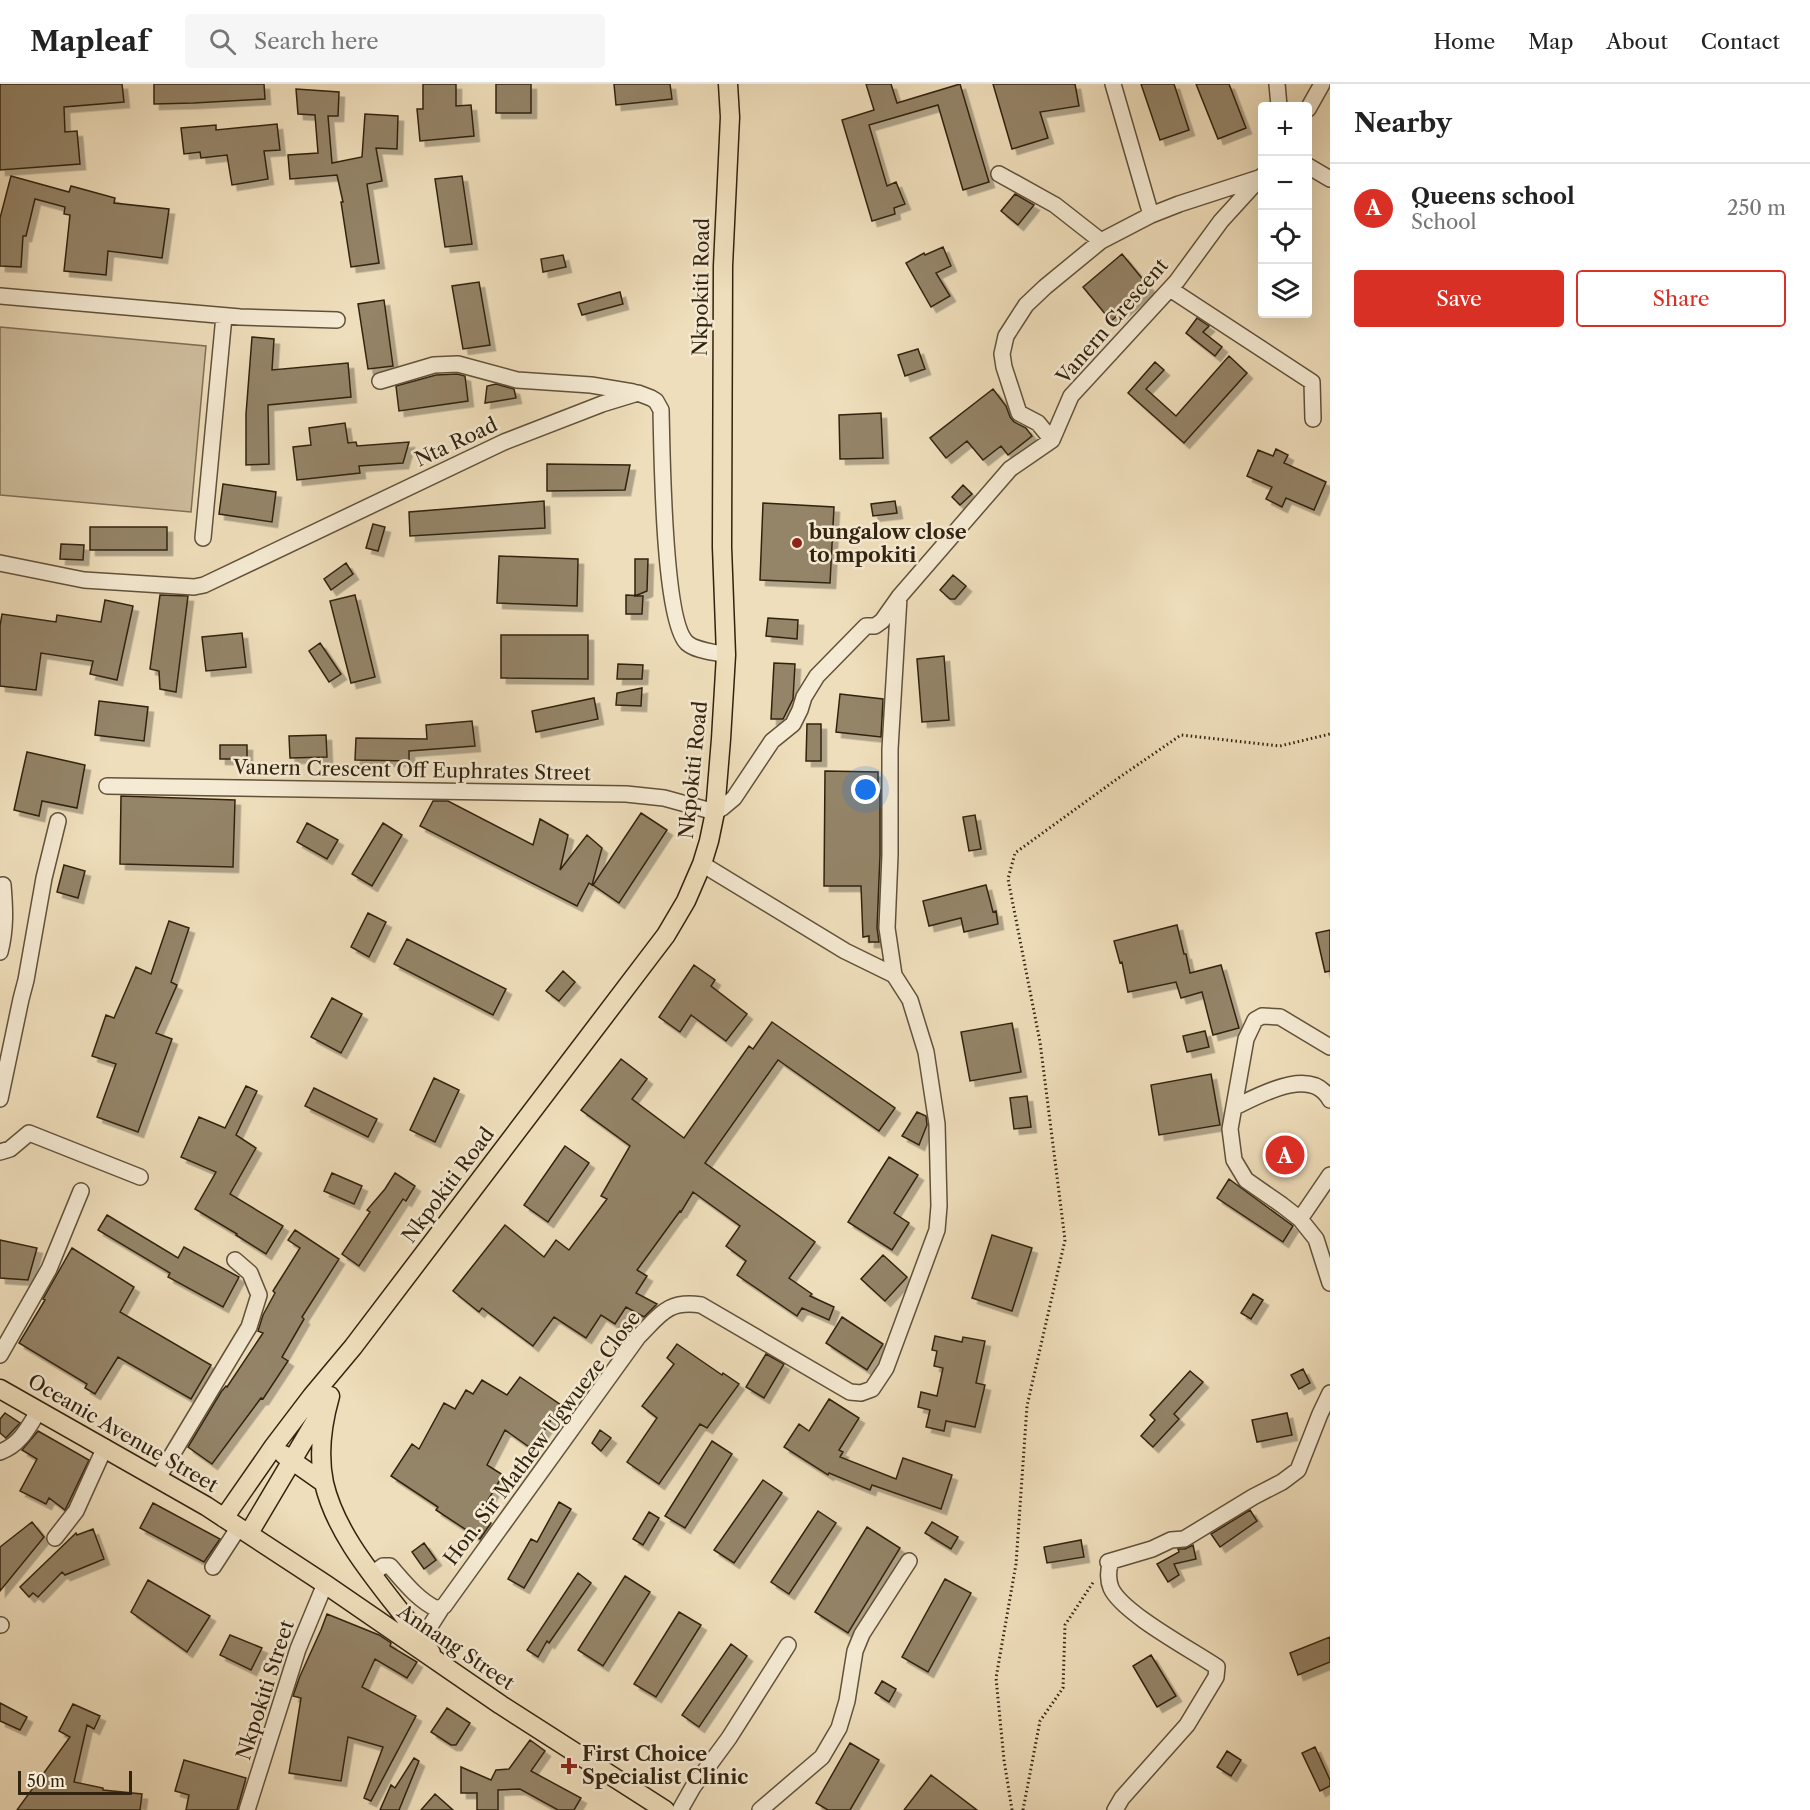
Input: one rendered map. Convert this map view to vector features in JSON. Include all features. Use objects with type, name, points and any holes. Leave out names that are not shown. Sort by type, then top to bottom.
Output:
[{"type":"main road","name":"Nkpokiti Road","points":[[354,1347],[666,935],[686,901],[709,842],[715,812],[726,655],[722,547],[723,266],[729,117],[728,84]]},
{"type":"main road","points":[[238,1526],[292,1461],[330,1396],[354,1347]]},
{"type":"main road","points":[[238,1526],[274,1446],[312,1396],[354,1347]]},
{"type":"main road","name":"Oceanic Avenue Street","points":[[0,1389],[105,1447],[238,1526]]},
{"type":"main road","points":[[330,1396],[323,1420],[322,1437],[324,1483],[334,1511],[372,1574],[437,1662]]},
{"type":"main road","points":[[274,1446],[324,1483]]},
{"type":"main road","name":"Annang Street","points":[[238,1526],[437,1662],[665,1810]]},
{"type":"street","points":[[1113,84],[1151,215]]},
{"type":"street","points":[[1277,84],[1279,102]]},
{"type":"street","points":[[1312,102],[1322,84]]},
{"type":"street","points":[[1312,168],[1330,179]]},
{"type":"street","points":[[999,174],[1055,205],[1101,240]]},
{"type":"street","points":[[715,812],[734,798],[772,741],[793,724],[804,697],[818,676],[866,626],[875,626],[882,621],[899,597],[1010,469],[1052,440],[1038,423],[1019,413],[1004,367],[1002,354],[1006,336],[1026,305],[1101,240],[1151,215],[1188,200],[1258,177]]},
{"type":"street","name":"Vanern Crescent","points":[[1052,440],[1071,396],[1170,289],[1221,221],[1258,180]]},
{"type":"street","points":[[1170,289],[1312,382],[1313,419]]},
{"type":"street","points":[[0,296],[224,316],[337,320]]},
{"type":"street","points":[[203,538],[224,316]]},
{"type":"street","points":[[380,381],[434,365],[458,364],[517,380],[591,385],[638,393],[656,401],[661,410],[667,558],[674,608],[682,637],[688,644],[726,655]]},
{"type":"street","name":"Nta Road","points":[[0,563],[84,580],[194,587],[204,585],[504,442],[602,404],[638,393]]},
{"type":"street","name":"Hon. Sir Mathew Ugwueze Close","points":[[422,1639],[441,1609],[638,1337],[671,1306],[701,1305],[850,1392],[861,1393],[872,1389],[886,1368],[937,1230],[939,1206],[937,1124],[926,1052],[910,1000],[894,975],[887,928],[890,750],[899,597]]},
{"type":"street","name":"Vanern Crescent Off Euphrates Street","points":[[107,786],[626,794],[664,798],[715,812]]},
{"type":"street","points":[[0,1099],[26,980],[44,878],[58,820]]},
{"type":"street","points":[[702,864],[845,951],[894,975]]},
{"type":"street","points":[[0,952],[6,921],[3,885]]},
{"type":"street","points":[[1330,1047],[1280,1017],[1262,1016],[1255,1020],[1246,1039],[1230,1129],[1234,1160],[1246,1180],[1300,1219],[1316,1239],[1330,1283]]},
{"type":"street","points":[[1235,1107],[1275,1087],[1297,1084],[1312,1084],[1326,1093],[1330,1100]]},
{"type":"street","points":[[0,1152],[10,1149],[28,1133],[140,1178]]},
{"type":"street","points":[[1300,1219],[1330,1175]]},
{"type":"street","points":[[0,1355],[49,1269],[81,1191]]},
{"type":"street","points":[[158,1478],[249,1327],[259,1296],[250,1273],[235,1260]]},
{"type":"street","points":[[1115,1810],[1130,1789],[1186,1725],[1218,1671],[1217,1667],[1161,1631],[1120,1600],[1110,1587],[1108,1562],[1152,1549],[1171,1540],[1184,1539],[1298,1470],[1330,1393]]},
{"type":"street","points":[[0,1452],[11,1448],[24,1435],[39,1410]]},
{"type":"street","points":[[55,1538],[76,1511],[105,1447]]},
{"type":"street","points":[[213,1567],[238,1526]]},
{"type":"street","points":[[760,1810],[822,1757],[839,1728],[847,1701],[855,1651],[862,1634],[909,1561]]},
{"type":"street","points":[[372,1574],[382,1566],[390,1566],[415,1594],[429,1605],[441,1609]]},
{"type":"street","name":"Nkpokiti Street","points":[[247,1810],[298,1649],[325,1584]]},
{"type":"street","points":[[680,1810],[788,1645]]},
{"type":"path","points":[[1012,1810],[1004,1760],[996,1678],[1016,1564],[1027,1406],[1065,1240],[1040,1042],[1008,879],[1015,853],[1181,735],[1280,746],[1330,734]]},
{"type":"path","points":[[1023,1810],[1040,1721],[1064,1688],[1065,1625],[1108,1562]]},
{"type":"shaded area","points":[[0,327],[206,346],[191,512],[0,495]]},
{"type":"building","points":[[0,84],[122,84],[124,102],[64,107],[65,132],[77,131],[80,164],[0,170]]},
{"type":"building","points":[[154,84],[264,84],[265,99],[154,104]]},
{"type":"building","points":[[423,84],[456,84],[456,106],[471,105],[474,136],[420,141],[417,109],[423,109]]},
{"type":"building","points":[[496,84],[531,84],[531,113],[496,113]]},
{"type":"building","points":[[614,84],[670,84],[672,99],[616,105]]},
{"type":"building","points":[[866,84],[891,84],[897,103],[960,84],[989,182],[963,190],[938,105],[869,125],[887,186],[896,182],[905,204],[894,208],[895,214],[872,221],[842,120],[874,110]]},
{"type":"building","points":[[993,84],[1075,84],[1079,106],[1040,112],[1048,138],[1012,149]]},
{"type":"building","points":[[1141,84],[1174,84],[1189,130],[1160,140]]},
{"type":"building","points":[[1196,84],[1229,84],[1246,128],[1218,139]]},
{"type":"building","points":[[296,89],[339,92],[338,116],[328,116],[332,163],[362,157],[365,114],[398,116],[397,149],[376,148],[382,181],[367,184],[379,263],[351,267],[341,202],[343,202],[337,175],[290,179],[288,155],[318,153],[315,115],[298,114]]},
{"type":"building","points":[[277,124],[280,150],[264,151],[268,179],[232,185],[227,155],[201,158],[200,152],[184,154],[181,128],[216,125],[216,130]]},
{"type":"building","points":[[11,176],[69,192],[71,186],[115,198],[114,203],[169,209],[162,258],[108,251],[106,275],[64,271],[70,215],[64,214],[65,207],[35,199],[26,236],[23,236],[21,267],[0,266],[0,218]]},
{"type":"building","points":[[462,176],[472,244],[445,247],[435,179]]},
{"type":"building","points":[[1015,194],[1034,205],[1018,225],[1001,211]]},
{"type":"building","points":[[943,247],[951,266],[936,273],[950,296],[931,307],[906,263],[924,253],[925,255]]},
{"type":"building","points":[[1122,254],[1150,288],[1111,321],[1083,287]]},
{"type":"building","points":[[563,255],[566,267],[543,272],[541,259]]},
{"type":"building","points":[[479,282],[490,345],[463,349],[452,286]]},
{"type":"building","points":[[620,292],[623,304],[582,315],[578,304]]},
{"type":"building","points":[[384,300],[393,366],[368,369],[358,304]]},
{"type":"building","points":[[1197,318],[1209,326],[1203,332],[1222,347],[1215,356],[1186,333]]},
{"type":"building","points":[[252,337],[274,339],[272,370],[348,363],[351,397],[268,405],[269,464],[246,465],[246,414]]},
{"type":"building","points":[[918,349],[925,369],[905,376],[898,355]]},
{"type":"building","points":[[1229,356],[1247,373],[1184,443],[1128,393],[1155,362],[1164,370],[1146,389],[1176,416]]},
{"type":"building","points":[[436,375],[465,376],[468,401],[399,411],[396,386]]},
{"type":"building","points":[[496,384],[514,389],[516,398],[485,403],[487,386]]},
{"type":"building","points":[[993,389],[1006,406],[1014,422],[1026,428],[1032,436],[1008,455],[1001,446],[983,460],[967,441],[946,458],[930,438]]},
{"type":"building","points":[[881,413],[883,458],[840,459],[839,415]]},
{"type":"building","points":[[345,423],[348,443],[356,442],[357,446],[409,442],[403,463],[359,466],[360,473],[297,480],[293,447],[311,445],[309,428]]},
{"type":"building","points":[[1276,449],[1288,455],[1284,463],[1326,482],[1314,510],[1286,498],[1282,507],[1266,499],[1272,487],[1247,476],[1258,450],[1273,456]]},
{"type":"building","points":[[547,464],[630,465],[625,490],[547,491]]},
{"type":"building","points":[[223,484],[276,492],[272,522],[219,514]]},
{"type":"building","points":[[963,485],[972,494],[960,505],[952,497]]},
{"type":"building","points":[[544,501],[545,528],[410,536],[409,512]]},
{"type":"building","points":[[895,501],[897,513],[873,516],[871,504]]},
{"type":"building","name":"bungalow close to mpokiti","points":[[763,503],[834,507],[830,583],[760,580]]},
{"type":"building","points":[[373,524],[385,527],[378,551],[366,548]]},
{"type":"building","points":[[90,527],[167,527],[167,550],[90,550]]},
{"type":"building","points":[[61,544],[84,545],[83,560],[60,559]]},
{"type":"building","points":[[499,556],[578,559],[577,606],[497,603]]},
{"type":"building","points":[[635,559],[648,559],[647,591],[635,596]]},
{"type":"building","points":[[346,563],[353,574],[331,590],[324,579]]},
{"type":"building","points":[[953,575],[966,586],[955,599],[950,599],[940,590]]},
{"type":"building","points":[[160,595],[188,596],[176,692],[160,689],[159,671],[150,669]]},
{"type":"building","points":[[355,595],[375,677],[351,683],[330,601]]},
{"type":"building","points":[[626,595],[643,596],[642,614],[626,614]]},
{"type":"building","points":[[105,600],[133,606],[117,680],[90,674],[93,661],[41,653],[36,690],[0,686],[2,614],[56,622],[57,615],[101,622]]},
{"type":"building","points":[[768,618],[798,620],[797,639],[766,636]]},
{"type":"building","points":[[242,633],[246,667],[206,671],[202,637]]},
{"type":"building","points":[[501,635],[588,635],[588,679],[501,678]]},
{"type":"building","points":[[320,643],[341,674],[329,682],[309,651]]},
{"type":"building","points":[[944,656],[949,720],[922,722],[917,659]]},
{"type":"building","points":[[774,663],[795,664],[793,699],[783,719],[771,719]]},
{"type":"building","points":[[618,664],[643,665],[642,679],[617,679]]},
{"type":"building","points":[[642,688],[641,706],[616,705],[617,693]]},
{"type":"building","points":[[840,694],[883,699],[881,737],[836,732]]},
{"type":"building","points":[[594,698],[598,719],[536,732],[532,711]]},
{"type":"building","points":[[99,701],[148,707],[144,741],[95,735]]},
{"type":"building","points":[[472,721],[475,746],[409,751],[409,761],[355,760],[356,738],[427,739],[426,725]]},
{"type":"building","points":[[807,724],[821,724],[821,761],[806,761]]},
{"type":"building","points":[[326,735],[327,757],[290,758],[289,736]]},
{"type":"building","points":[[220,745],[247,745],[247,759],[220,759]]},
{"type":"building","points":[[27,752],[85,765],[77,808],[42,801],[39,816],[14,810]]},
{"type":"building","points":[[825,771],[878,772],[880,855],[877,928],[879,942],[869,942],[869,936],[863,937],[861,886],[824,886]]},
{"type":"building","points":[[121,796],[235,800],[233,867],[120,864]]},
{"type":"building","points":[[433,801],[448,801],[533,845],[540,819],[568,835],[560,870],[587,835],[602,848],[592,885],[589,883],[577,906],[420,826]]},
{"type":"building","points":[[641,813],[667,830],[619,903],[593,885]]},
{"type":"building","points":[[975,815],[981,849],[969,851],[963,817]]},
{"type":"building","points":[[307,823],[338,840],[327,859],[297,842]]},
{"type":"building","points":[[383,823],[402,835],[372,886],[352,874]]},
{"type":"building","points":[[64,865],[85,871],[78,898],[57,892]]},
{"type":"building","points":[[986,885],[993,912],[996,911],[998,924],[964,932],[961,918],[929,926],[923,901]]},
{"type":"building","points":[[368,913],[386,922],[369,957],[351,947]]},
{"type":"building","points":[[169,921],[189,928],[171,982],[177,985],[156,1033],[172,1039],[138,1132],[97,1117],[116,1064],[92,1056],[106,1015],[114,1018],[136,967],[151,974]]},
{"type":"building","points":[[1177,925],[1190,973],[1221,965],[1239,1028],[1213,1035],[1202,992],[1181,998],[1176,982],[1128,992],[1122,962],[1120,963],[1114,941]]},
{"type":"building","points":[[1330,930],[1330,971],[1325,972],[1316,933]]},
{"type":"building","points":[[407,939],[506,989],[493,1015],[394,964]]},
{"type":"building","points":[[694,965],[715,980],[711,986],[747,1014],[726,1041],[691,1015],[680,1032],[659,1017]]},
{"type":"building","points":[[563,971],[575,982],[559,1001],[546,991]]},
{"type":"building","points":[[332,998],[362,1014],[341,1053],[311,1037]]},
{"type":"building","points":[[772,1022],[895,1108],[879,1131],[778,1060],[705,1163],[815,1242],[789,1278],[812,1294],[810,1296],[834,1307],[829,1320],[802,1308],[797,1316],[737,1275],[746,1261],[726,1246],[740,1226],[693,1192],[681,1212],[637,1270],[647,1276],[636,1293],[657,1304],[644,1317],[626,1307],[615,1324],[601,1315],[586,1338],[554,1317],[533,1346],[482,1308],[479,1312],[453,1291],[505,1225],[544,1257],[556,1240],[569,1250],[607,1199],[601,1196],[630,1146],[581,1110],[621,1059],[647,1079],[632,1099],[684,1138],[749,1046],[753,1049]]},
{"type":"building","points":[[1012,1023],[1021,1072],[970,1081],[961,1032]]},
{"type":"building","points":[[1205,1031],[1209,1047],[1187,1052],[1183,1036]]},
{"type":"building","points":[[1211,1074],[1220,1125],[1159,1135],[1151,1085]]},
{"type":"building","points":[[434,1078],[459,1090],[435,1142],[410,1130]]},
{"type":"building","points":[[246,1086],[257,1091],[236,1135],[256,1148],[230,1194],[283,1226],[266,1254],[195,1209],[216,1172],[181,1157],[199,1117],[225,1128]]},
{"type":"building","points":[[314,1088],[377,1119],[368,1137],[305,1106]]},
{"type":"building","points":[[1027,1096],[1031,1127],[1014,1129],[1010,1098]]},
{"type":"building","points":[[917,1112],[926,1116],[927,1125],[919,1145],[902,1136]]},
{"type":"building","points":[[565,1146],[589,1163],[548,1222],[524,1205]]},
{"type":"building","points":[[889,1157],[918,1175],[894,1213],[909,1223],[892,1250],[848,1222]]},
{"type":"building","points":[[332,1173],[362,1186],[354,1204],[324,1191]]},
{"type":"building","points":[[395,1173],[415,1186],[406,1201],[403,1199],[359,1266],[342,1254],[370,1212],[367,1210]]},
{"type":"building","points":[[1229,1179],[1293,1226],[1283,1242],[1217,1198]]},
{"type":"building","points":[[107,1215],[178,1258],[184,1247],[239,1277],[223,1307],[168,1277],[170,1273],[98,1230]]},
{"type":"building","points":[[295,1230],[339,1259],[302,1317],[304,1319],[282,1357],[288,1361],[263,1399],[261,1398],[212,1464],[188,1447],[221,1392],[227,1387],[263,1333],[258,1331],[263,1315],[275,1293],[273,1291],[300,1248],[288,1240]]},
{"type":"building","points":[[992,1235],[1032,1248],[1012,1311],[972,1298]]},
{"type":"building","points":[[0,1240],[37,1248],[28,1280],[0,1278]]},
{"type":"building","points":[[72,1248],[134,1287],[120,1312],[211,1365],[191,1399],[118,1357],[95,1394],[85,1388],[87,1384],[19,1343]]},
{"type":"building","points":[[883,1255],[907,1277],[885,1301],[861,1279]]},
{"type":"building","points":[[1253,1294],[1263,1300],[1251,1319],[1241,1313]]},
{"type":"building","points":[[842,1317],[883,1344],[867,1370],[826,1343]]},
{"type":"building","points":[[935,1336],[962,1342],[963,1337],[985,1341],[976,1383],[985,1385],[975,1427],[946,1421],[944,1431],[926,1427],[930,1410],[918,1407],[921,1392],[937,1396],[943,1368],[934,1366],[937,1351],[932,1350]]},
{"type":"building","points":[[677,1344],[739,1384],[707,1428],[700,1424],[659,1484],[627,1462],[657,1418],[642,1406],[674,1364],[667,1358]]},
{"type":"building","points":[[766,1354],[784,1364],[764,1398],[746,1387]]},
{"type":"building","points":[[1303,1369],[1310,1383],[1299,1389],[1291,1375]]},
{"type":"building","points":[[1190,1371],[1203,1382],[1174,1414],[1179,1419],[1153,1447],[1141,1436],[1155,1420],[1150,1415]]},
{"type":"building","points":[[520,1377],[561,1405],[532,1449],[505,1430],[487,1465],[503,1475],[479,1515],[491,1523],[480,1539],[436,1510],[438,1507],[391,1476],[412,1444],[419,1449],[444,1403],[455,1409],[466,1390],[473,1394],[482,1380],[507,1395]]},
{"type":"building","points":[[829,1399],[859,1418],[839,1450],[843,1452],[840,1457],[896,1479],[903,1458],[952,1475],[941,1509],[872,1485],[870,1490],[829,1473],[828,1475],[784,1447],[799,1424],[809,1431]]},
{"type":"building","points":[[5,1413],[20,1423],[6,1438],[0,1433],[0,1419]]},
{"type":"building","points":[[1287,1413],[1292,1435],[1257,1442],[1252,1420]]},
{"type":"building","points":[[600,1430],[611,1438],[601,1451],[592,1443]]},
{"type":"building","points":[[38,1431],[89,1460],[65,1510],[49,1498],[46,1504],[20,1491],[37,1459],[22,1450]]},
{"type":"building","points":[[712,1441],[732,1454],[685,1528],[665,1516]]},
{"type":"building","points":[[763,1480],[782,1493],[734,1563],[714,1550]]},
{"type":"building","points":[[559,1502],[571,1509],[524,1588],[508,1579],[531,1539],[537,1542]]},
{"type":"building","points":[[153,1503],[220,1539],[204,1562],[140,1528]]},
{"type":"building","points":[[1250,1510],[1257,1521],[1220,1547],[1211,1534]]},
{"type":"building","points":[[818,1511],[836,1523],[789,1594],[771,1582]]},
{"type":"building","points":[[649,1512],[659,1518],[643,1545],[633,1539]]},
{"type":"building","points":[[32,1522],[44,1537],[0,1591],[0,1547]]},
{"type":"building","points":[[932,1522],[958,1537],[951,1549],[925,1533]]},
{"type":"building","points":[[867,1527],[900,1548],[848,1633],[815,1612]]},
{"type":"building","points":[[93,1529],[104,1559],[65,1575],[62,1572],[38,1597],[33,1593],[29,1597],[20,1587],[76,1533],[77,1535]]},
{"type":"building","points":[[1081,1540],[1084,1557],[1047,1563],[1044,1547]]},
{"type":"building","points":[[424,1543],[436,1560],[424,1569],[412,1552]]},
{"type":"building","points":[[1193,1545],[1196,1559],[1174,1564],[1179,1575],[1168,1582],[1157,1564],[1179,1552],[1178,1549],[1185,1549]]},
{"type":"building","points":[[578,1573],[591,1583],[549,1643],[547,1641],[538,1657],[527,1650]]},
{"type":"building","points":[[625,1576],[650,1592],[603,1666],[578,1650]]},
{"type":"building","points":[[945,1579],[971,1593],[928,1672],[902,1657]]},
{"type":"building","points":[[148,1580],[210,1616],[187,1652],[131,1612]]},
{"type":"building","points":[[679,1612],[701,1625],[656,1697],[634,1684]]},
{"type":"building","points":[[327,1614],[379,1635],[391,1643],[390,1646],[417,1662],[407,1678],[375,1659],[362,1687],[416,1716],[371,1801],[364,1798],[383,1747],[348,1737],[341,1781],[289,1773],[301,1698],[293,1696]]},
{"type":"building","points":[[230,1635],[262,1648],[251,1670],[220,1655]]},
{"type":"building","points":[[1330,1637],[1330,1662],[1298,1675],[1290,1653]]},
{"type":"building","points":[[731,1644],[747,1656],[699,1727],[682,1715]]},
{"type":"building","points":[[1151,1655],[1176,1696],[1157,1707],[1133,1666]]},
{"type":"building","points":[[882,1681],[896,1689],[889,1702],[875,1693]]},
{"type":"building","points":[[0,1703],[27,1717],[20,1730],[0,1721]]},
{"type":"building","points":[[73,1704],[100,1716],[94,1729],[87,1725],[74,1782],[103,1788],[103,1790],[142,1794],[140,1810],[17,1810],[70,1737],[59,1731]]},
{"type":"building","points":[[447,1708],[470,1723],[456,1745],[451,1745],[431,1732]]},
{"type":"building","points":[[530,1740],[545,1751],[531,1771],[581,1798],[574,1810],[558,1810],[520,1789],[498,1790],[498,1810],[477,1810],[477,1793],[461,1793],[461,1767],[491,1780],[496,1770],[509,1769]]},
{"type":"building","points":[[850,1743],[879,1760],[850,1810],[828,1810],[816,1803]]},
{"type":"building","points":[[1315,1747],[1330,1780],[1330,1786],[1320,1791],[1302,1753]]},
{"type":"building","points":[[1227,1751],[1241,1760],[1231,1776],[1217,1767]]},
{"type":"building","points":[[414,1758],[419,1761],[399,1810],[380,1810],[391,1785],[395,1788]]},
{"type":"building","points":[[184,1760],[246,1778],[237,1810],[186,1810],[189,1795],[175,1791]]},
{"type":"building","points":[[931,1775],[977,1810],[904,1810]]},
{"type":"building","points":[[435,1794],[453,1810],[421,1810]]},
{"type":"place","name":"bungalow close to mpokiti","points":[[797,543]]},
{"type":"place","name":"Queens school","points":[[1285,1155]]},
{"type":"place","name":"First Choice Specialist Clinic","points":[[569,1766]]}]
